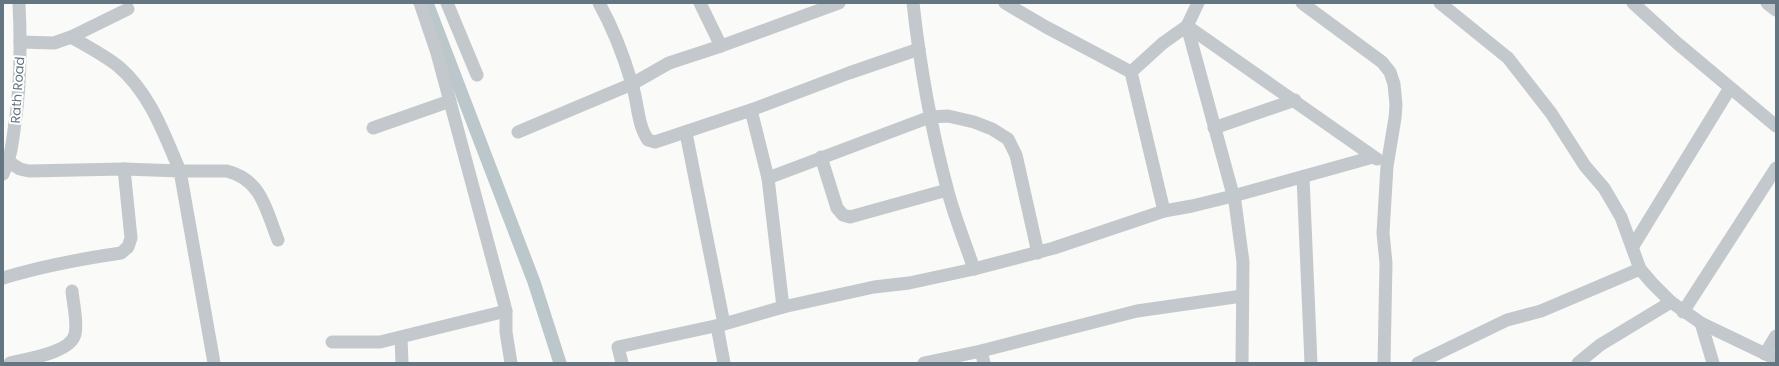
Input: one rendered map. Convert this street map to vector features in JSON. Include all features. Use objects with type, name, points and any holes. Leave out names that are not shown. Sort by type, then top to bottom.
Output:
[{"type":"street","name":"Rath Road","points":[[3,174],[9,162],[19,102],[19,3]]},
{"type":"street","points":[[420,3],[437,53],[506,311],[506,332],[511,363]]},
{"type":"street","points":[[447,3],[477,76]]},
{"type":"street","points":[[599,3],[607,18],[632,84],[644,133],[648,140],[661,141],[686,133],[918,49]]},
{"type":"street","points":[[700,3],[721,46]]},
{"type":"street","points":[[518,132],[632,84],[669,63],[721,46],[839,3]]},
{"type":"street","points":[[913,3],[918,49],[930,117],[947,190],[974,269]]},
{"type":"street","points":[[1006,3],[1046,27],[1131,72],[1164,211]]},
{"type":"street","points":[[1131,72],[1163,43],[1187,26],[1198,3]]},
{"type":"street","points":[[1302,3],[1382,62],[1390,72],[1394,84],[1396,118],[1387,166],[1383,233],[1386,263],[1384,363]]},
{"type":"street","points":[[1440,3],[1508,58],[1551,113],[1586,166],[1604,188],[1621,217],[1633,246],[1640,269],[1671,302],[1683,312],[1701,323],[1771,357],[1776,336]]},
{"type":"street","points":[[1634,3],[1730,88],[1776,126]]},
{"type":"street","points":[[1767,3],[1776,10]]},
{"type":"street","points":[[20,42],[54,43],[72,37],[128,9]]},
{"type":"street","points":[[1187,26],[1295,100],[1387,166]]},
{"type":"street","points":[[1187,26],[1233,196],[1243,262],[1242,363]]},
{"type":"street","points":[[72,37],[118,66],[139,87],[156,116],[180,171],[214,363]]},
{"type":"street","points":[[1633,246],[1730,88]]},
{"type":"street","points":[[1214,128],[1295,100]]},
{"type":"street","points":[[373,128],[450,101]]},
{"type":"street","points":[[751,110],[768,178],[783,307]]},
{"type":"street","points":[[768,178],[930,117],[948,116],[974,122],[992,129],[1008,139],[1016,155],[1038,253]]},
{"type":"street","points":[[686,133],[721,325],[724,363]]},
{"type":"street","points":[[821,157],[837,208],[843,215],[850,216],[947,190]]},
{"type":"street","points":[[622,363],[618,347],[721,325],[783,307],[874,287],[909,283],[1038,253],[1164,211],[1233,196],[1373,157]]},
{"type":"street","points":[[9,162],[20,169],[29,171],[124,169],[227,171],[247,180],[258,191],[278,240]]},
{"type":"street","points":[[1683,312],[1776,168]]},
{"type":"street","points":[[3,278],[61,262],[121,253],[128,247],[131,238],[124,169]]},
{"type":"street","points":[[1303,177],[1312,363]]},
{"type":"street","points":[[1418,363],[1507,320],[1541,311],[1640,269]]},
{"type":"street","points":[[10,363],[57,351],[73,341],[76,333],[72,291]]},
{"type":"street","points":[[924,363],[982,357],[1137,311],[1242,296]]},
{"type":"street","points":[[1578,363],[1600,345],[1671,302]]},
{"type":"street","points":[[332,342],[380,342],[506,311]]},
{"type":"street","points":[[1701,323],[1713,363]]},
{"type":"street","points":[[401,338],[402,363]]},
{"type":"waterway","points":[[427,3],[534,282],[560,363]]}]
